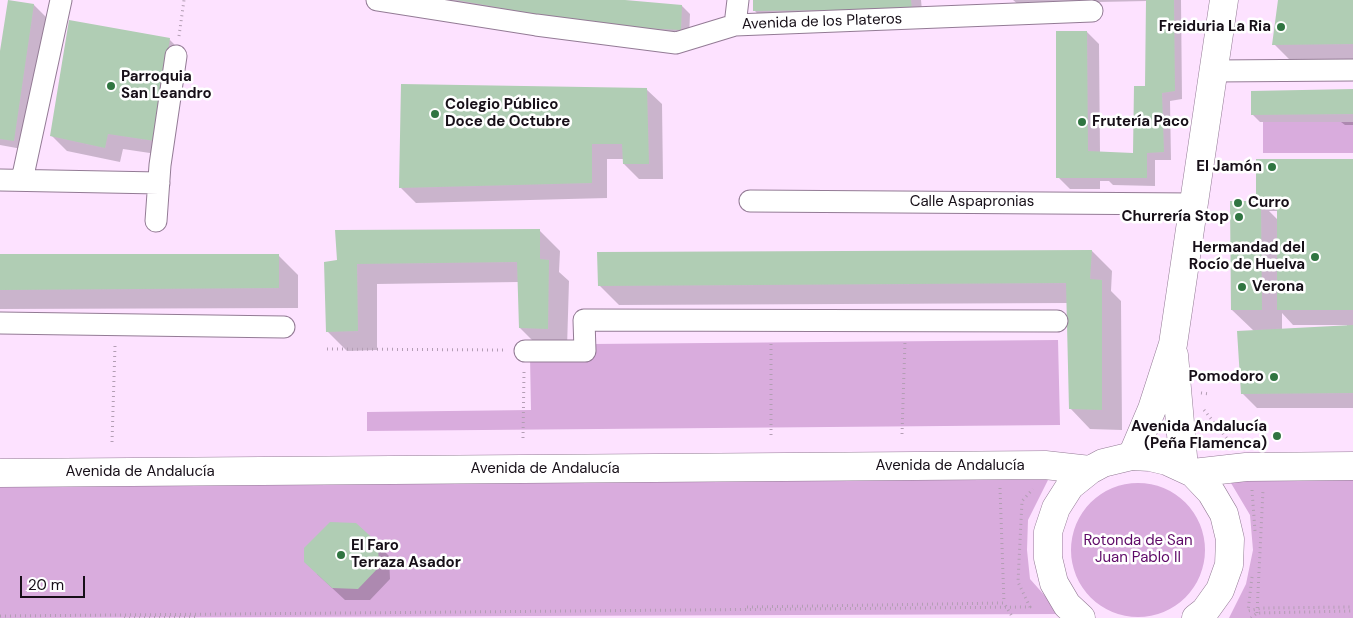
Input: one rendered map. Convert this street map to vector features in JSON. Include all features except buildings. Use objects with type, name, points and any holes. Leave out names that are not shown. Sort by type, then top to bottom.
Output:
[{"type":"main road","points":[[1132,456],[1152,409],[1173,344],[1224,0]]},
{"type":"main road","points":[[1173,344],[1188,471]]},
{"type":"main road","points":[[1081,618],[1068,605],[1054,583],[1048,558],[1048,532],[1056,508],[1070,486],[1090,470],[1103,463],[1132,456],[1150,456],[1167,461],[1188,471],[1211,492],[1224,514],[1230,539],[1229,565],[1220,590],[1205,611],[1196,618]]},
{"type":"main road","name":"Avenida de Andalucía","points":[[0,473],[1045,465],[1090,470]]},
{"type":"main road","points":[[1188,471],[1246,467],[1353,466]]},
{"type":"street","points":[[22,180],[61,0]]},
{"type":"street","name":"Avenida de los Plateros","points":[[377,0],[536,25],[676,43],[735,25],[1092,12]]},
{"type":"street","points":[[735,25],[738,0]]},
{"type":"street","points":[[156,221],[159,183],[176,56]]},
{"type":"street","points":[[1213,71],[1353,70]]},
{"type":"street","points":[[0,180],[159,183]]},
{"type":"street","name":"Calle Aspapronias","points":[[750,201],[1193,204]]},
{"type":"street","points":[[525,350],[585,351],[584,320],[1057,321]]},
{"type":"street","points":[[0,323],[284,327]]},
{"type":"path","points":[[176,56],[184,0]]},
{"type":"path","points":[[771,435],[772,320]]},
{"type":"path","points":[[902,434],[906,320]]},
{"type":"path","points":[[112,442],[115,325]]},
{"type":"path","points":[[327,349],[525,350],[523,438]]},
{"type":"path","points":[[1199,393],[1210,394]]},
{"type":"path","points":[[1008,488],[999,487],[1004,603],[1013,618]]},
{"type":"path","points":[[1255,554],[1252,487],[1269,493]]},
{"type":"path","points":[[0,616],[1030,607],[1018,582],[1022,501],[1034,488],[1028,488]]},
{"type":"path","points":[[1257,613],[1263,490]]},
{"type":"path","points":[[1253,573],[1248,611],[1262,608],[1353,607]]},
{"type":"path","points":[[124,618],[1004,603]]},
{"type":"path","points":[[1251,618],[1257,613],[1353,611]]},
{"type":"green space","points":[[1263,122],[1353,122],[1353,153],[1263,153]]},
{"type":"green space","points":[[1058,340],[1060,425],[367,431],[367,412],[531,410],[530,356],[592,344]]},
{"type":"green space","points":[[1051,474],[1028,520],[1027,550],[1030,579],[1061,614],[0,618],[0,481]]},
{"type":"green space","points":[[1353,477],[1353,618],[1229,618],[1246,584],[1253,550],[1250,515],[1228,478]]},
{"type":"green space","name":"Rotonda de San Juan Pablo II","points":[[1138,483],[1164,488],[1185,503],[1200,524],[1205,550],[1200,576],[1185,597],[1164,612],[1138,617],[1112,612],[1091,597],[1076,576],[1071,550],[1076,524],[1091,503],[1112,488]]},
{"type":"place","name":"Freiduria La Ria","points":[[1281,27]]},
{"type":"place","name":"Parroquia San Leandro","points":[[111,86]]},
{"type":"place","name":"Colegio Público Doce de Octubre","points":[[435,114]]},
{"type":"place","name":"Frutería Paco","points":[[1082,122]]},
{"type":"place","name":"El Jamón","points":[[1272,167]]},
{"type":"place","name":"Curro","points":[[1238,203]]},
{"type":"place","name":"Churrería Stop","points":[[1239,217]]},
{"type":"place","name":"Hermandad del Rocío de Huelva","points":[[1315,257]]},
{"type":"place","name":"Verona","points":[[1242,287]]},
{"type":"place","name":"Pomodoro","points":[[1274,377]]},
{"type":"place","name":"Avenida Andalucía (Peña Flamenca)","points":[[1277,436]]},
{"type":"place","name":"El Faro Terraza Asador","points":[[341,555]]}]
